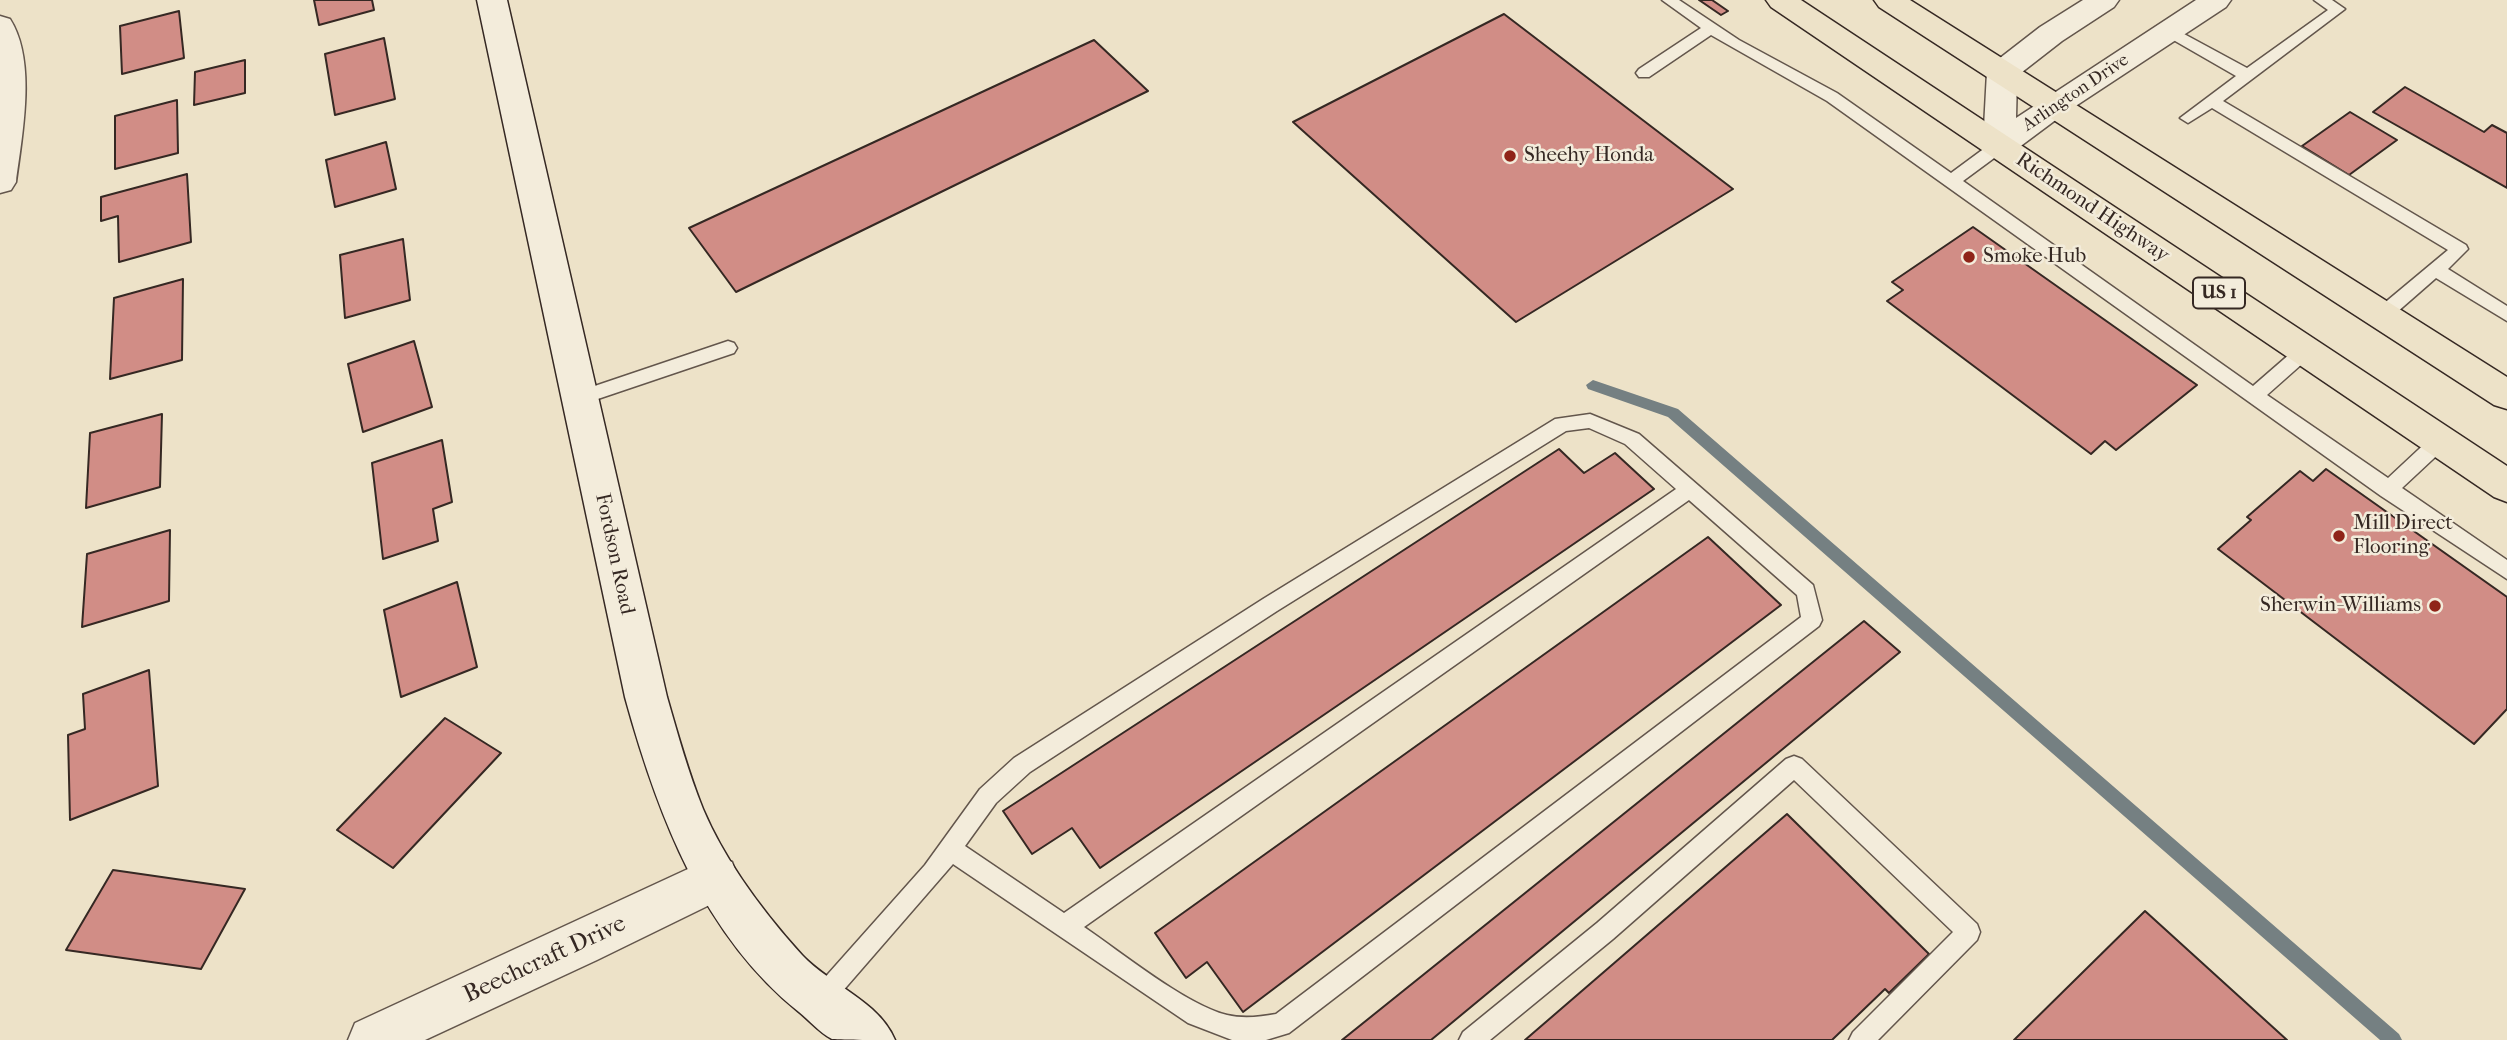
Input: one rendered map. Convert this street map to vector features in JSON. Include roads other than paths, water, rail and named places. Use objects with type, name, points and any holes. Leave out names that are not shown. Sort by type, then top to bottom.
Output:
[{"type":"highway","name":"Richmond Highway","points":[[1781,0],[2507,486]]},
{"type":"highway","points":[[1889,0],[2507,395]]},
{"type":"street","name":"Fordson Road","points":[[492,0],[646,697],[664,761],[686,821],[716,878],[771,955],[788,974],[871,1040]]},
{"type":"street","points":[[2002,72],[2051,34],[2104,0]]},
{"type":"street","name":"Arlington Drive","points":[[1999,146],[2054,106],[2216,0]]},
{"type":"street","points":[[0,26],[10,65],[7,128],[0,182]]},
{"type":"street","name":"Arlington Drive","points":[[1999,146],[2002,72]]},
{"type":"street","name":"Beechcraft Drive","points":[[372,1040],[581,944],[716,878]]},
{"type":"lane","points":[[1669,0],[1711,28],[1832,97],[2254,396],[2507,571]]},
{"type":"lane","points":[[2188,118],[2338,9],[2321,0]]},
{"type":"lane","points":[[1644,73],[1711,28]]},
{"type":"lane","points":[[2168,31],[2247,75]]},
{"type":"lane","points":[[2212,101],[2460,249],[2382,315]]},
{"type":"lane","points":[[1951,182],[1999,146]]},
{"type":"lane","points":[[2435,270],[2507,314]]},
{"type":"lane","points":[[580,398],[728,348]]},
{"type":"lane","points":[[2254,396],[2305,351]]},
{"type":"lane","points":[[820,1000],[933,873],[950,849],[988,796],[1023,765],[1270,606],[1562,424],[1590,421],[1632,439],[1806,591],[1812,620],[1280,1026],[1255,1031],[1220,1027],[1183,1008],[950,849]]},
{"type":"lane","points":[[2388,490],[2440,441]]},
{"type":"lane","points":[[1064,928],[1690,489]]},
{"type":"lane","points":[[1471,1040],[1605,931],[1794,766],[1969,932],[1861,1040]]},
{"type":"waterway","points":[[1593,385],[1673,413],[2393,1040]]},
{"type":"place","name":"Sheehy Honda","points":[[1510,156]]},
{"type":"place","name":"Smoke Hub","points":[[1969,257]]},
{"type":"place","name":"Mill Direct Flooring","points":[[2339,536]]},
{"type":"place","name":"Sherwin-Williams","points":[[2435,606]]}]
